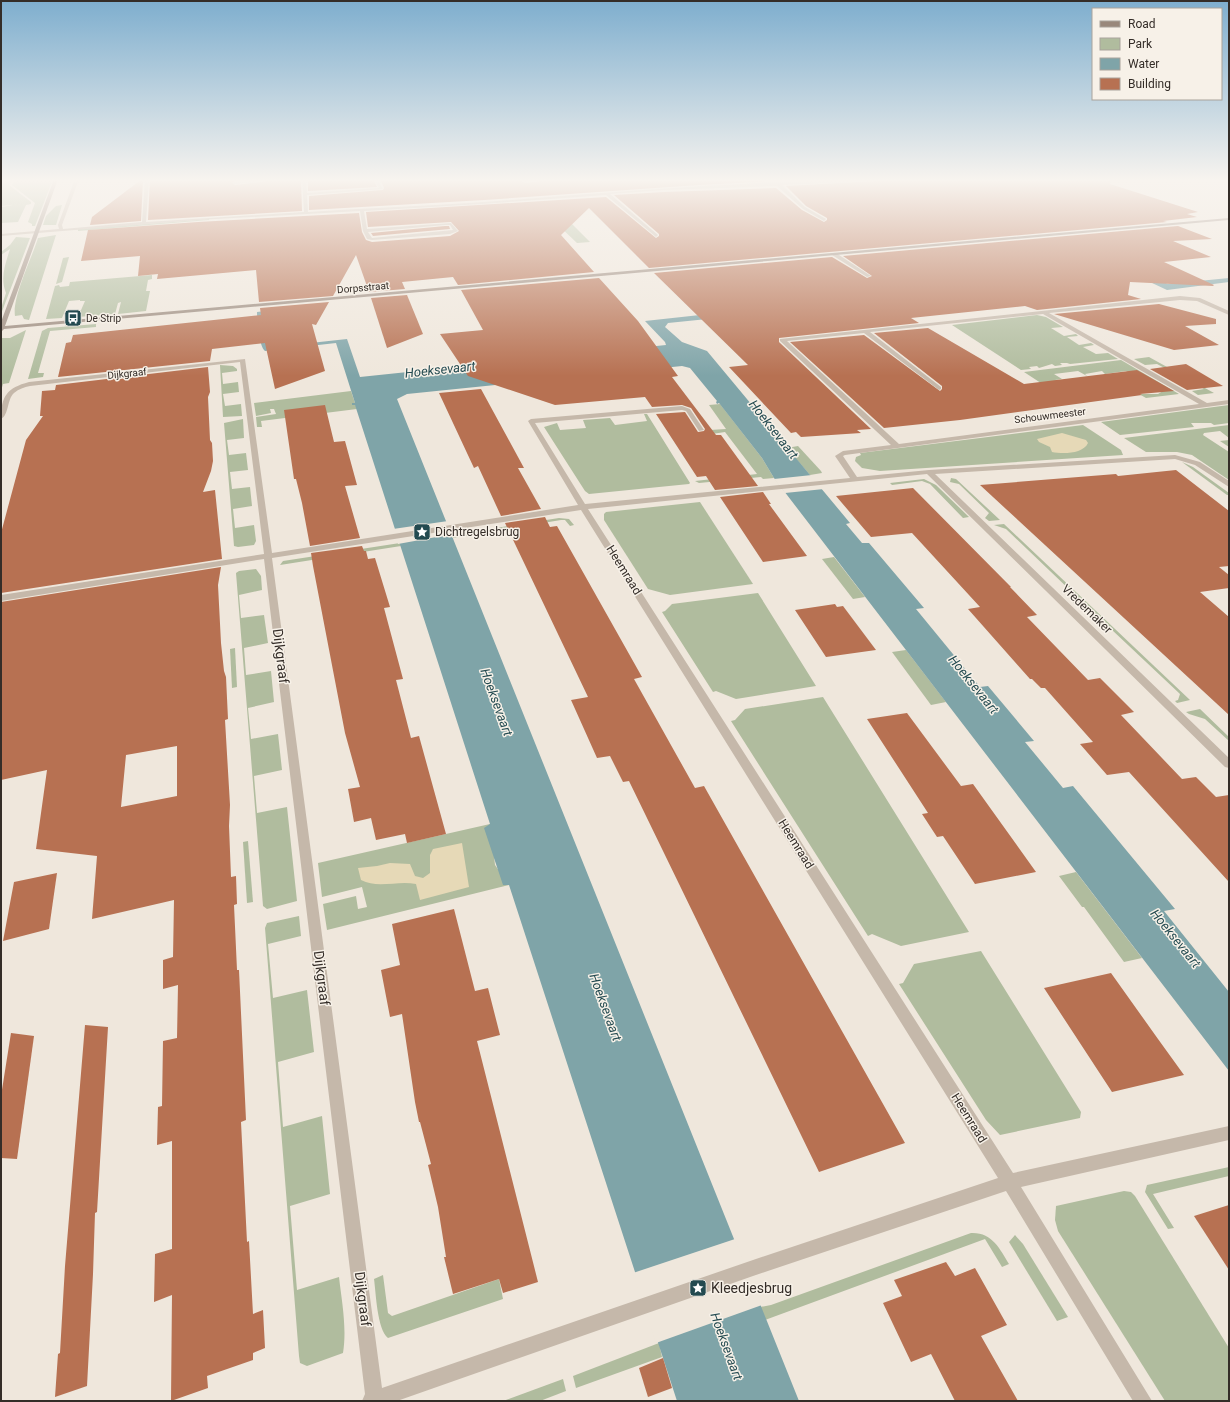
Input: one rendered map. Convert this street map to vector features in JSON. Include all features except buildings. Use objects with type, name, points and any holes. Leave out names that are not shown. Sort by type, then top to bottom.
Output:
[{"type":"street","points":[[1,328],[32,244]]},
{"type":"street","name":"Dorpsstraat","points":[[1,328],[945,244]]},
{"type":"street","points":[[834,254],[869,276]]},
{"type":"street","points":[[896,445],[782,340],[1189,298],[1204,302],[1229,313]]},
{"type":"street","points":[[1043,312],[1206,404]]},
{"type":"street","points":[[865,331],[939,388]]},
{"type":"street","name":"Dijkgraaf","points":[[1,417],[8,395],[17,387],[29,384],[243,360],[269,556],[374,1400],[753,1268],[1009,1182]]},
{"type":"street","name":"Schouwmeester","points":[[855,479],[839,456],[843,453],[1229,402]]},
{"type":"street","name":"Heemraad","points":[[701,430],[688,410],[682,408],[531,420],[583,507],[1009,1182],[1143,1401]]},
{"type":"street","points":[[1,598],[583,507],[818,482],[929,472],[1175,457],[1186,458],[1198,462],[1229,485]]},
{"type":"street","name":"Vredemaker","points":[[929,472],[1229,764]]},
{"type":"street","points":[[1009,1182],[1229,1133]]},
{"type":"green space","points":[[28,244],[1,314],[1,308],[6,293],[3,277],[10,249],[1,255],[1,252],[10,245]]},
{"type":"green space","points":[[36,244],[53,244],[29,320],[24,319],[22,315],[15,316],[16,299]]},
{"type":"green space","points":[[69,257],[62,282],[56,284],[63,258]]},
{"type":"green space","points":[[152,275],[152,279],[148,280],[146,291],[150,291],[146,311],[118,314],[121,302],[118,303],[115,314],[78,317],[85,301],[80,300],[69,301],[62,318],[46,319],[55,286],[69,286],[70,282]]},
{"type":"green space","points":[[1037,315],[1046,317],[1063,327],[1051,328],[1064,336],[1076,334],[1078,336],[1067,337],[1079,345],[1091,343],[1094,345],[1083,347],[1096,354],[1108,353],[1118,359],[1070,364],[1060,363],[1062,365],[1055,366],[1052,364],[1039,368],[1037,366],[1029,367],[1031,369],[1021,370],[952,325]]},
{"type":"green space","points":[[96,324],[96,327],[50,331],[38,373],[44,373],[43,377],[28,379],[42,331],[48,328]]},
{"type":"green space","points":[[26,330],[9,383],[3,384],[1,391],[2,338],[10,338]]},
{"type":"green space","points":[[1149,357],[1214,393],[1198,395],[1192,391],[1204,389],[1157,364],[1145,365],[1134,359]]},
{"type":"green space","points":[[1121,360],[1179,394],[1146,398],[1139,394],[1158,394],[1163,391],[1126,371],[1105,374],[1102,371],[1085,374],[1087,376],[1078,371],[1054,374],[1062,379],[1055,380],[1057,381],[1050,389],[1024,372]]},
{"type":"green space","points":[[220,365],[233,366],[237,369],[237,371],[222,373],[223,384],[238,382],[239,392],[223,394],[225,406],[241,404],[242,416],[223,417]]},
{"type":"green space","points":[[351,391],[355,403],[352,405],[355,404],[357,409],[261,421],[262,427],[257,427],[256,417],[276,414],[274,409],[270,409],[271,413],[256,416],[254,403]]},
{"type":"green space","points":[[720,404],[762,458],[774,478],[763,479],[761,477],[699,483],[695,481],[757,474],[725,432],[712,434],[710,430],[726,429],[709,405]]},
{"type":"green space","points":[[1229,405],[1229,423],[1214,425],[1211,423],[1191,423],[1194,427],[1120,435],[1101,422]]},
{"type":"green space","points":[[644,414],[647,414],[690,483],[689,484],[589,494],[585,491],[544,427],[557,423],[560,430],[586,428],[583,420],[610,418],[615,425],[647,421]]},
{"type":"green space","points":[[243,419],[244,438],[227,440],[229,455],[246,453],[248,470],[230,472],[232,489],[250,487],[252,506],[233,509],[235,528],[254,525],[256,541],[254,545],[238,547],[234,546],[224,423]]},
{"type":"green space","points":[[1083,425],[1121,450],[1123,455],[880,471],[862,468],[855,461],[856,457],[861,455],[860,453]]},
{"type":"green space","points":[[1229,425],[1229,480],[1192,455],[1177,452],[1146,452],[1124,438]]},
{"type":"green space","points":[[798,446],[822,473],[810,475],[787,448]]},
{"type":"green space","points":[[1182,462],[1193,467],[1229,493],[1229,495],[1227,495]]},
{"type":"green space","points":[[951,478],[956,479],[1000,520],[989,521],[985,518],[989,513],[959,484],[950,482]]},
{"type":"green space","points":[[924,479],[936,485],[969,517],[963,518],[930,484],[922,481],[892,485],[890,483]]},
{"type":"green space","points":[[700,502],[753,584],[670,595],[648,589],[604,520],[604,514],[606,512]]},
{"type":"green space","points":[[559,518],[569,519],[574,525],[570,526],[565,520],[561,520],[453,538],[451,535]]},
{"type":"green space","points":[[1004,524],[1190,700],[1177,703],[1175,701],[1178,700],[1180,694],[1094,613],[1080,609],[1069,598],[1071,598],[1073,593],[1006,529],[994,525]]},
{"type":"green space","points":[[400,543],[401,546],[280,565],[283,561]]},
{"type":"green space","points":[[834,557],[865,597],[853,599],[822,559]]},
{"type":"green space","points":[[256,569],[261,576],[262,590],[239,595],[241,618],[264,615],[268,643],[244,648],[246,675],[271,671],[274,702],[248,708],[251,739],[278,734],[282,770],[254,776],[257,813],[287,807],[297,901],[267,909],[263,906],[236,573],[239,571]]},
{"type":"green space","points":[[758,593],[816,686],[736,699],[716,691],[713,692],[662,612],[672,604]]},
{"type":"green space","points":[[235,648],[237,687],[232,688],[230,649]]},
{"type":"green space","points":[[906,650],[946,702],[931,705],[892,652]]},
{"type":"green space","points":[[823,697],[969,932],[901,946],[872,934],[868,936],[731,721],[735,720],[745,709]]},
{"type":"green space","points":[[1200,709],[1229,737],[1229,741],[1205,719],[1186,712]]},
{"type":"green space","points":[[490,824],[495,865],[509,885],[327,930],[323,904],[356,896],[358,909],[367,907],[362,887],[322,897],[318,863]]},
{"type":"green space","points":[[248,841],[253,902],[247,903],[243,842]]},
{"type":"green space","points":[[1076,872],[1142,958],[1124,962],[1084,907],[1082,907],[1059,876]]},
{"type":"green space","points":[[299,916],[301,936],[268,944],[273,998],[307,990],[314,1052],[278,1062],[283,1127],[322,1116],[330,1194],[290,1206],[297,1290],[339,1277],[344,1315],[343,1353],[307,1366],[300,1363],[299,1356],[265,928],[267,923]]},
{"type":"green space","points":[[981,951],[1081,1112],[1080,1118],[1000,1135],[986,1120],[899,984],[903,983],[914,964]]},
{"type":"green space","points":[[1229,1167],[1229,1176],[1153,1194],[1174,1228],[1168,1229],[1145,1192],[1147,1185]]},
{"type":"green space","points":[[1124,1191],[1131,1192],[1135,1196],[1229,1348],[1229,1401],[1165,1401],[1058,1231],[1055,1220],[1056,1206]]},
{"type":"green space","points":[[971,1233],[978,1233],[990,1238],[999,1247],[1009,1264],[1002,1267],[985,1239],[765,1320],[760,1307],[771,1305]]},
{"type":"green space","points":[[1015,1235],[1023,1244],[1068,1317],[1057,1321],[1009,1242]]},
{"type":"green space","points":[[383,1275],[388,1313],[392,1316],[499,1279],[503,1299],[388,1338],[381,1327],[379,1319],[374,1279]]},
{"type":"green space","points":[[659,1343],[662,1357],[576,1388],[573,1376]]},
{"type":"green space","points":[[563,1379],[566,1391],[540,1401],[503,1401]]},
{"type":"sand","points":[[1062,433],[1086,440],[1088,443],[1085,447],[1077,451],[1056,453],[1052,452],[1050,447],[1039,442],[1037,439]]},
{"type":"sand","points":[[462,843],[469,887],[420,900],[416,884],[374,884],[361,880],[358,868],[390,863],[410,864],[415,876],[423,878],[430,873],[430,855],[433,849]]},
{"type":"water","name":"Hoeksevaart","points":[[1132,268],[1168,284],[1229,278],[1229,282],[1167,290],[1135,275],[668,323],[665,327],[682,342],[707,351],[850,523],[846,524],[862,543],[869,543],[924,608],[916,609],[980,687],[988,686],[1034,741],[1025,742],[1063,788],[1073,786],[1175,909],[1164,911],[1229,992],[1229,1071],[774,478],[762,458],[719,403],[717,404],[717,401],[690,368],[682,366],[407,394],[397,399],[799,1401],[677,1401],[509,885],[503,885],[484,828],[490,824],[355,405],[352,405],[352,403],[355,403],[336,343],[265,351],[261,344],[257,312],[274,310],[274,347],[347,339],[360,377],[666,345],[665,342],[645,321]]},
{"type":"pier","points":[[1220,431],[1229,438],[1229,440],[1220,441],[1229,447],[1229,452],[1203,435],[1204,433]]},
{"type":"pier","points":[[812,475],[824,489],[785,493],[774,479]]},
{"type":"pier","name":"Dichtregelsbrug","points":[[448,521],[453,534],[398,544],[393,529]]},
{"type":"pier","name":"Kleedjesbrug","points":[[735,1239],[762,1305],[656,1343],[633,1273]]},
{"type":"place","name":"De Strip","points":[[73,318]]},
{"type":"place","name":"Dichtregelsbrug","points":[[422,532]]},
{"type":"place","name":"Kleedjesbrug","points":[[698,1288]]}]
